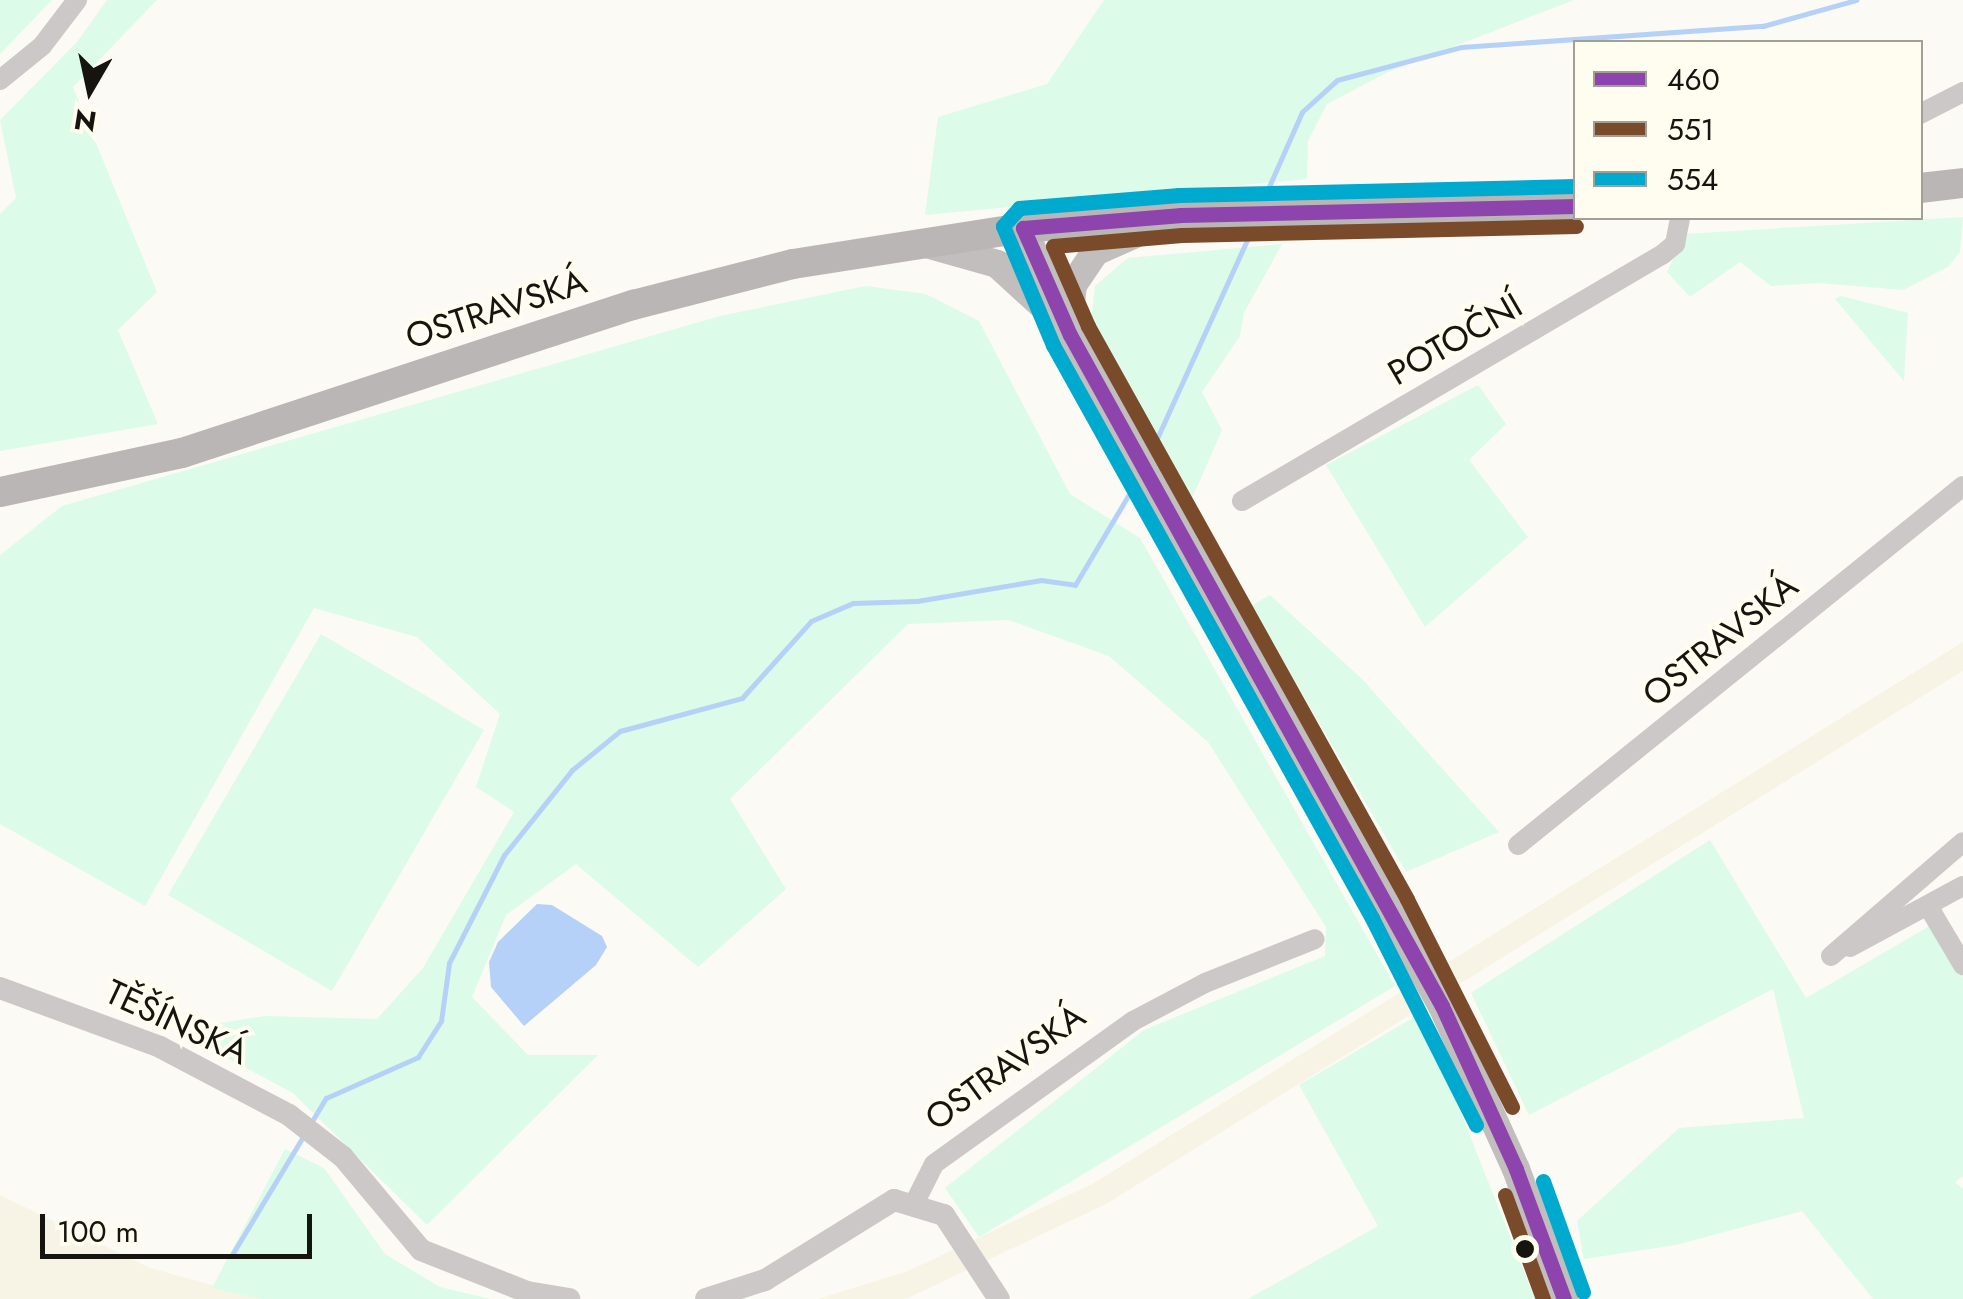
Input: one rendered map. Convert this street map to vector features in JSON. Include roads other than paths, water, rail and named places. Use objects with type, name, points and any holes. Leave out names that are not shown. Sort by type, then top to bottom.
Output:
[{"type":"main road","points":[[1923,188],[1963,184]]},
{"type":"main road","points":[[1068,332],[1073,285],[1095,252],[1181,215],[1573,206]]},
{"type":"main road","name":"OSTRAVSKÁ","points":[[0,492],[182,452],[633,304],[792,264],[1023,228],[1181,215]]},
{"type":"main road","points":[[1023,228],[1068,332],[1442,1006],[1516,1169],[1564,1299]]},
{"type":"main road","points":[[914,242],[997,264],[1068,332]]},
{"type":"street","points":[[0,80],[42,46],[77,0]]},
{"type":"street","points":[[1923,112],[1963,92]]},
{"type":"street","name":"POTOČNÍ","points":[[1242,501],[1663,254],[1675,244],[1680,220]]},
{"type":"street","name":"OSTRAVSKÁ","points":[[1518,845],[1963,486]]},
{"type":"street","points":[[1963,842],[1832,956],[1963,886]]},
{"type":"street","points":[[1928,906],[1963,965]]},
{"type":"street","name":"OSTRAVSKÁ","points":[[915,1202],[934,1164],[1133,1021],[1205,983],[1315,939]]},
{"type":"street","name":"TĚŠÍNSKÁ","points":[[0,988],[160,1047],[289,1115],[318,1134],[421,1250],[527,1292],[569,1299]]},
{"type":"street","points":[[706,1299],[765,1280],[877,1206],[915,1202],[944,1216],[1000,1299]]},
{"type":"water","points":[[537,904],[552,905],[602,936],[607,947],[596,965],[524,1026],[491,987],[489,962],[498,942]]},
{"type":"waterway","points":[[1263,200],[1302,112],[1337,80],[1461,47],[1763,26],[1856,0]]},
{"type":"waterway","points":[[1149,456],[1254,225]]},
{"type":"waterway","points":[[312,1121],[326,1098],[418,1057],[441,1021],[449,963],[504,855],[572,770],[620,731],[742,698],[811,621],[853,603],[917,601],[1041,580],[1075,585],[1138,479]]},
{"type":"waterway","points":[[233,1253],[304,1135]]}]
